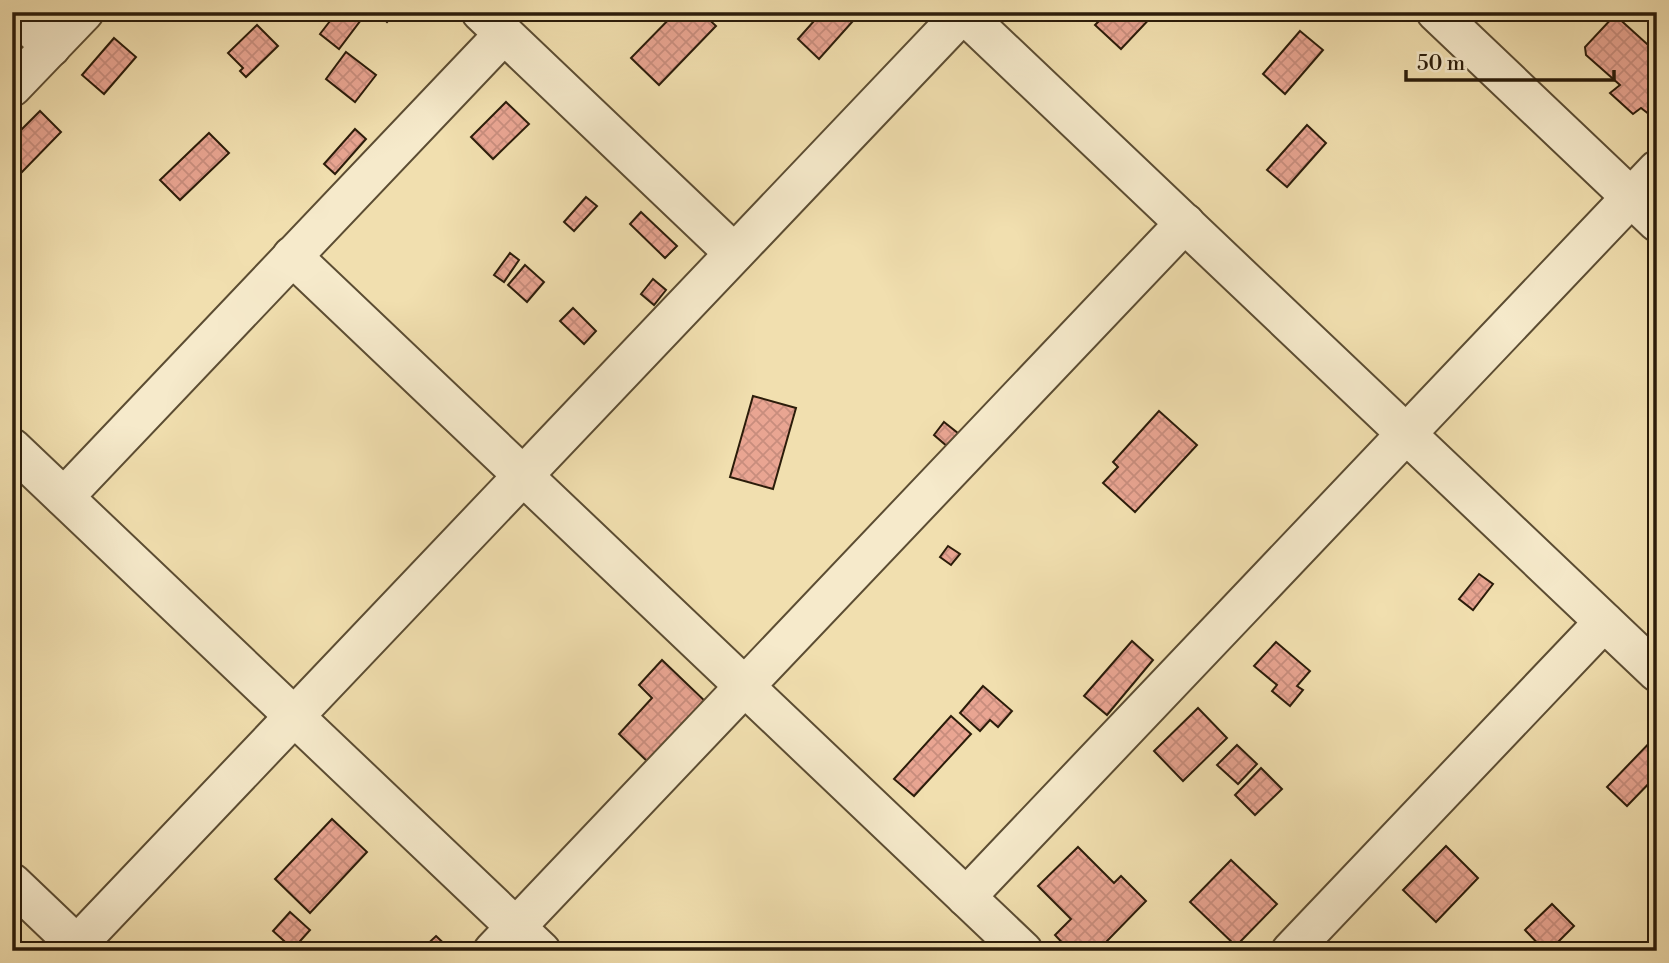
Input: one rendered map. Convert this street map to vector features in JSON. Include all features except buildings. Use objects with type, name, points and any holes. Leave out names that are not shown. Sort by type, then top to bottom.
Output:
[{"type":"street","points":[[15,12],[51,47]]},
{"type":"street","points":[[12,88],[84,12]]},
{"type":"street","points":[[12,883],[74,948],[963,12],[1657,672]]},
{"type":"street","points":[[1436,12],[1644,209]]},
{"type":"street","points":[[64,497],[292,257],[492,23],[734,253]]},
{"type":"street","points":[[966,897],[1406,434],[1644,209],[1657,170]]},
{"type":"street","points":[[12,448],[294,716],[517,943],[744,686],[1185,223]]},
{"type":"street","points":[[292,257],[1023,951]]},
{"type":"street","points":[[1291,951],[1604,622]]}]
